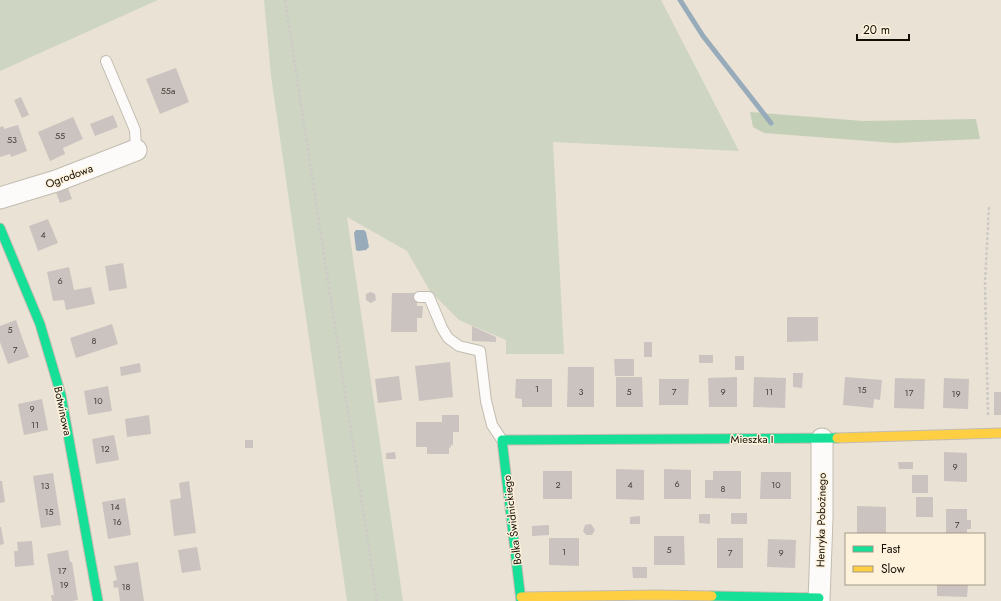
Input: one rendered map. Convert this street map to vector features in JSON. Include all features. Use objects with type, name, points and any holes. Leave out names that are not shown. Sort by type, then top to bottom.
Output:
[{"type":"street","name":"Ogrodowa","points":[[0,198],[56,181],[136,150]]},
{"type":"street","name":"Botwinowa","points":[[0,228],[40,324],[61,395],[98,601]]},
{"type":"street","name":"Mieszka I","points":[[502,440],[822,439],[1001,433]]},
{"type":"street","name":"Henryka Pobożnego","points":[[819,599],[822,518],[822,439]]},
{"type":"street","name":"Bolka Świdnickiego","points":[[502,440],[521,599]]},
{"type":"street","points":[[521,599],[656,595],[819,599]]},
{"type":"lane","points":[[106,61],[135,130],[136,150]]},
{"type":"lane","points":[[419,297],[429,297],[442,328],[448,338],[459,346],[480,351],[486,401],[492,425],[502,440]]},
{"type":"path","points":[[284,0],[377,601]]},
{"type":"path","points":[[989,206],[985,284],[989,434]]},
{"type":"green space","points":[[0,0],[158,0],[0,71]]},
{"type":"green space","points":[[264,0],[661,0],[739,151],[553,142],[564,354],[506,354],[506,340],[459,320],[430,291],[407,251],[347,217],[403,601],[347,601],[271,76]]},
{"type":"green space","points":[[750,112],[863,121],[976,119],[980,139],[894,143],[764,133],[753,127]]},
{"type":"water","points":[[356,230],[364,230],[366,232],[369,247],[366,250],[356,250],[354,233]]},
{"type":"building","points":[[176,68],[189,102],[160,114],[146,79]]},
{"type":"building","points":[[21,97],[29,115],[22,118],[14,100]]},
{"type":"building","points":[[113,115],[118,127],[95,136],[90,124]]},
{"type":"building","points":[[73,117],[83,139],[63,148],[65,154],[50,161],[38,132]]},
{"type":"building","points":[[18,125],[27,151],[11,157],[10,154],[0,157],[0,127],[3,126],[4,129]]},
{"type":"building","points":[[68,188],[72,199],[60,203],[56,192]]},
{"type":"building","points":[[48,219],[58,243],[38,251],[29,226]]},
{"type":"building","points":[[123,263],[127,288],[109,291],[105,266]]},
{"type":"building","points":[[69,267],[74,290],[91,287],[95,304],[66,310],[64,300],[53,301],[47,272]]},
{"type":"building","points":[[371,292],[375,294],[376,300],[371,303],[366,300],[366,294]]},
{"type":"building","points":[[392,293],[417,293],[417,306],[423,306],[422,318],[417,318],[417,332],[391,332]]},
{"type":"building","points":[[787,317],[818,317],[818,341],[787,342]]},
{"type":"building","points":[[16,320],[29,357],[8,364],[0,342],[0,326]]},
{"type":"building","points":[[112,324],[118,344],[76,358],[70,338]]},
{"type":"building","points":[[472,326],[496,337],[496,342],[472,341]]},
{"type":"building","points":[[644,342],[652,342],[652,357],[644,357]]},
{"type":"building","points":[[699,355],[713,355],[713,363],[699,363]]},
{"type":"building","points":[[735,356],[744,356],[744,370],[735,370]]},
{"type":"building","points":[[614,359],[634,359],[634,376],[615,376]]},
{"type":"building","points":[[450,362],[453,397],[419,401],[415,366]]},
{"type":"building","points":[[140,363],[141,372],[121,376],[120,367]]},
{"type":"building","points":[[568,367],[594,367],[594,407],[567,407]]},
{"type":"building","points":[[793,373],[803,373],[802,388],[793,387]]},
{"type":"building","points":[[399,376],[402,400],[378,403],[375,379]]},
{"type":"building","points":[[616,377],[642,377],[643,407],[616,407]]},
{"type":"building","points":[[737,377],[737,407],[709,407],[708,378]]},
{"type":"building","points":[[754,377],[786,378],[785,408],[753,407]]},
{"type":"building","points":[[845,377],[882,380],[880,400],[874,399],[873,408],[843,405]]},
{"type":"building","points":[[895,378],[925,379],[924,409],[894,408]]},
{"type":"building","points":[[944,378],[969,379],[968,409],[943,408]]},
{"type":"building","points":[[516,379],[552,379],[552,407],[522,407],[522,399],[515,398]]},
{"type":"building","points":[[659,379],[689,379],[688,405],[659,405]]},
{"type":"building","points":[[108,386],[112,411],[88,415],[84,391]]},
{"type":"building","points":[[994,392],[1001,392],[1001,415],[994,415]]},
{"type":"building","points":[[42,399],[48,430],[24,435],[18,404]]},
{"type":"building","points":[[149,415],[151,434],[127,437],[125,419]]},
{"type":"building","points":[[442,415],[459,415],[459,432],[453,432],[453,445],[449,448],[449,454],[427,454],[427,447],[416,447],[416,422],[442,422]]},
{"type":"building","points":[[114,435],[119,460],[96,464],[92,439]]},
{"type":"building","points":[[245,440],[253,440],[253,448],[245,448]]},
{"type":"building","points":[[395,452],[396,459],[386,459],[386,453]]},
{"type":"building","points":[[944,452],[967,453],[967,482],[944,481]]},
{"type":"building","points":[[898,462],[913,462],[913,469],[899,469]]},
{"type":"building","points":[[616,469],[644,470],[644,500],[616,499]]},
{"type":"building","points":[[664,469],[691,470],[691,499],[664,499]]},
{"type":"building","points":[[543,471],[572,471],[572,499],[543,499]]},
{"type":"building","points":[[713,471],[741,471],[741,499],[705,498],[705,480],[713,480]]},
{"type":"building","points":[[761,472],[791,472],[791,499],[760,499]]},
{"type":"building","points":[[53,473],[61,525],[41,528],[33,476]]},
{"type":"building","points":[[912,475],[928,475],[928,493],[912,493]]},
{"type":"building","points":[[0,481],[2,481],[5,502],[0,503]]},
{"type":"building","points":[[189,481],[196,533],[174,536],[170,500],[181,498],[179,483]]},
{"type":"building","points":[[916,497],[933,497],[933,517],[916,517]]},
{"type":"building","points":[[125,498],[131,535],[108,539],[102,502]]},
{"type":"building","points":[[857,506],[886,507],[886,533],[857,533]]},
{"type":"building","points":[[946,509],[967,509],[967,520],[971,520],[971,529],[967,529],[967,533],[946,533]]},
{"type":"building","points":[[731,513],[747,513],[747,524],[731,524]]},
{"type":"building","points":[[699,514],[710,514],[710,524],[699,523]]},
{"type":"building","points":[[640,516],[640,524],[630,524],[630,517]]},
{"type":"building","points":[[591,524],[595,530],[592,535],[586,535],[583,531],[585,525]]},
{"type":"building","points":[[549,525],[549,535],[532,536],[532,526]]},
{"type":"building","points":[[0,527],[4,544],[0,545]]},
{"type":"building","points":[[654,536],[684,536],[685,565],[654,565]]},
{"type":"building","points":[[549,538],[579,538],[579,566],[549,565]]},
{"type":"building","points":[[717,538],[743,538],[743,568],[717,568]]},
{"type":"building","points":[[768,539],[796,540],[795,568],[767,567]]},
{"type":"building","points":[[32,541],[34,565],[15,567],[14,551],[18,551],[17,542]]},
{"type":"building","points":[[197,547],[201,570],[182,573],[178,550]]},
{"type":"building","points":[[68,550],[70,562],[72,562],[78,600],[52,601],[51,595],[54,595],[47,554]]},
{"type":"building","points":[[138,562],[144,601],[120,601],[118,587],[114,588],[113,581],[117,580],[114,566]]},
{"type":"building","points":[[632,567],[647,567],[647,578],[633,578]]},
{"type":"building","points":[[937,585],[968,585],[967,597],[937,596]]},
{"type":"waterway","points":[[680,0],[703,36],[771,123]]},
{"type":"traffic: fast","points":[[0,228],[40,324],[61,395],[98,601]]},
{"type":"traffic: fast","points":[[521,601],[502,440],[837,438]]},
{"type":"traffic: fast","points":[[712,596],[819,598]]},
{"type":"traffic: slow","points":[[837,438],[1001,433]]},
{"type":"traffic: slow","points":[[521,597],[656,595],[712,596]]}]
